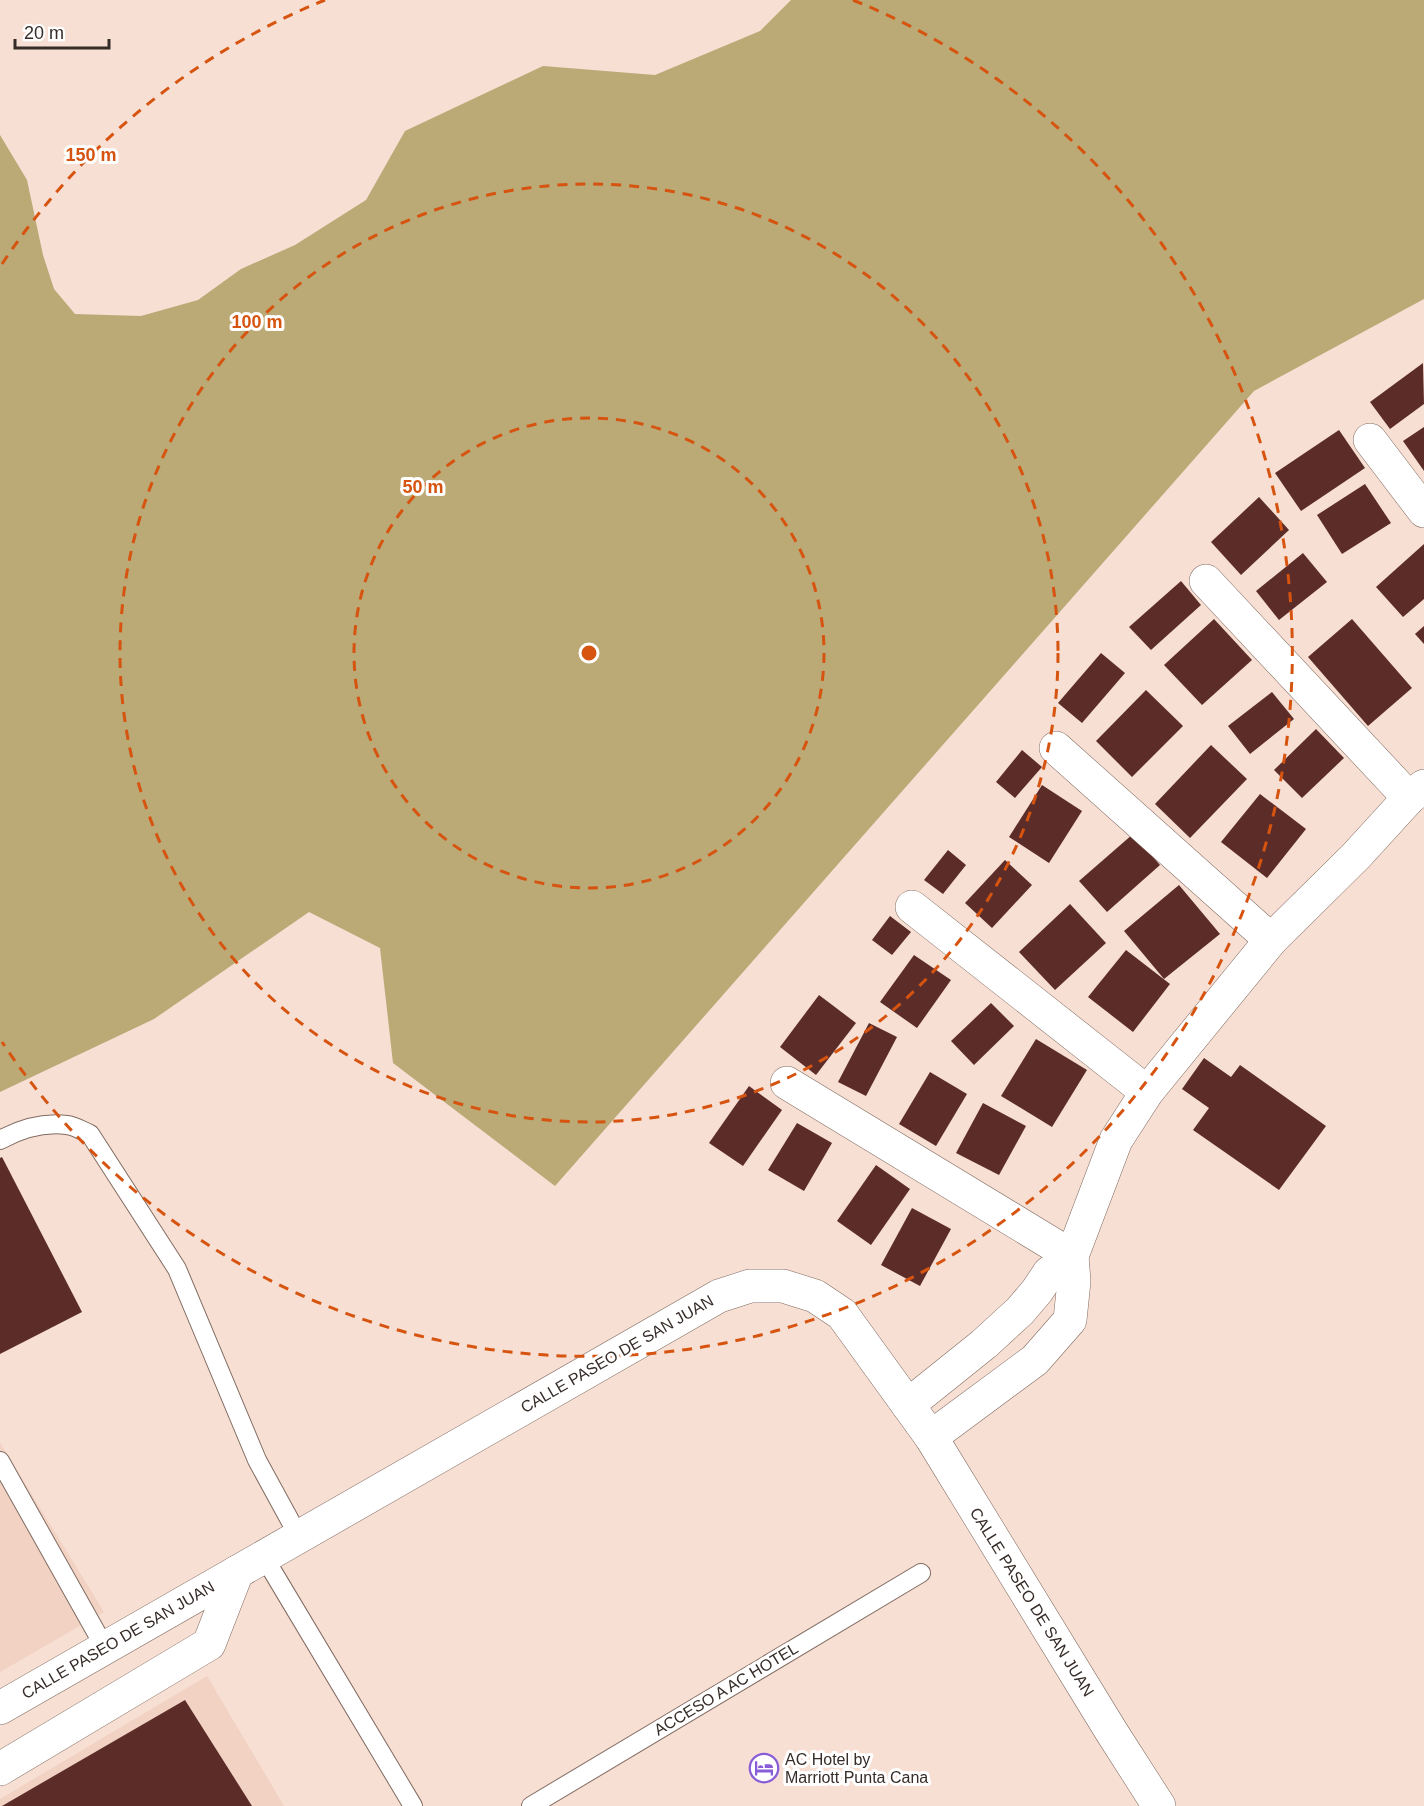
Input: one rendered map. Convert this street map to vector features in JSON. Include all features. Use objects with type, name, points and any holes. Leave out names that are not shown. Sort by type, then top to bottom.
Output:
[{"type":"street","points":[[1370,440],[1424,511]]},
{"type":"street","points":[[931,1437],[1035,1360],[1071,1320],[1074,1281],[1072,1256],[1116,1140],[1147,1092],[1271,940],[1356,856],[1416,792],[1206,581]]},
{"type":"street","points":[[1056,748],[1271,940]]},
{"type":"street","points":[[912,907],[1147,1092]]},
{"type":"street","points":[[787,1083],[1072,1256]]},
{"type":"street","points":[[908,1405],[984,1344],[1020,1311],[1049,1273],[1072,1256]]},
{"type":"street","name":"CALLE PASEO DE SAN JUAN","points":[[0,1708],[718,1296],[750,1286],[783,1286],[815,1296],[842,1314],[908,1405],[931,1437],[1159,1806]]},
{"type":"street","name":"CALLE PASEO DE SAN JUAN","points":[[209,1644],[237,1572]]},
{"type":"street","points":[[0,1769],[209,1644],[184,1602]]},
{"type":"lane","points":[[0,1140],[12,1133],[45,1124],[69,1125],[90,1134],[177,1269],[257,1460],[299,1537]]},
{"type":"lane","points":[[0,1461],[105,1648]]},
{"type":"lane","points":[[264,1557],[412,1806]]},
{"type":"lane","name":"ACCESO A AC HOTEL","points":[[531,1806],[921,1573]]},
{"type":"shaded area","points":[[791,0],[1424,0],[1424,299],[1254,391],[555,1186],[393,1063],[380,948],[309,912],[154,1019],[0,1092],[0,135],[27,180],[43,255],[54,289],[75,314],[141,316],[198,300],[241,269],[295,245],[366,200],[405,131],[543,66],[655,75],[760,31]]},
{"type":"shaded area","points":[[0,1443],[104,1612],[0,1672]]},
{"type":"shaded area","points":[[207,1676],[284,1806],[0,1806],[0,1799]]},
{"type":"building","points":[[1423,363],[1424,404],[1390,429],[1370,402]]},
{"type":"building","points":[[1424,427],[1424,471],[1403,441]]},
{"type":"building","points":[[1339,430],[1365,468],[1301,511],[1275,473]]},
{"type":"building","points":[[1365,484],[1391,523],[1342,554],[1317,515]]},
{"type":"building","points":[[1259,497],[1289,530],[1241,575],[1211,542]]},
{"type":"building","points":[[1424,544],[1424,599],[1403,617],[1376,587]]},
{"type":"building","points":[[1303,553],[1327,582],[1279,620],[1256,591]]},
{"type":"building","points":[[1181,581],[1201,605],[1151,650],[1129,627]]},
{"type":"building","points":[[1214,619],[1252,660],[1202,705],[1164,665]]},
{"type":"building","points":[[1352,619],[1412,688],[1368,726],[1308,657]]},
{"type":"building","points":[[1424,626],[1424,644],[1415,634]]},
{"type":"building","points":[[1101,653],[1125,673],[1082,723],[1058,703]]},
{"type":"building","points":[[1146,690],[1183,726],[1132,777],[1096,741]]},
{"type":"building","points":[[1272,692],[1294,719],[1250,754],[1228,726]]},
{"type":"building","points":[[1316,729],[1344,758],[1302,798],[1274,770]]},
{"type":"building","points":[[1211,745],[1247,779],[1190,838],[1155,804]]},
{"type":"building","points":[[1022,750],[1042,767],[1015,798],[996,782]]},
{"type":"building","points":[[1042,785],[1082,811],[1049,863],[1009,837]]},
{"type":"building","points":[[1260,794],[1306,829],[1267,878],[1221,842]]},
{"type":"building","points":[[1133,834],[1160,865],[1107,912],[1079,881]]},
{"type":"building","points":[[948,850],[966,865],[943,894],[924,880]]},
{"type":"building","points":[[1005,860],[1032,885],[992,928],[965,903]]},
{"type":"building","points":[[1179,885],[1220,934],[1164,979],[1124,931]]},
{"type":"building","points":[[1070,904],[1106,943],[1055,990],[1019,952]]},
{"type":"building","points":[[890,916],[911,932],[892,955],[872,940]]},
{"type":"building","points":[[1126,950],[1170,984],[1133,1032],[1088,997]]},
{"type":"building","points":[[914,955],[951,980],[917,1028],[880,1002]]},
{"type":"building","points":[[819,995],[856,1023],[816,1075],[780,1047]]},
{"type":"building","points":[[991,1003],[1014,1026],[974,1065],[951,1041]]},
{"type":"building","points":[[869,1023],[897,1037],[866,1096],[838,1082]]},
{"type":"building","points":[[1036,1039],[1087,1070],[1052,1127],[1001,1096]]},
{"type":"building","points":[[1204,1058],[1231,1077],[1240,1065],[1326,1126],[1279,1190],[1193,1130],[1209,1108],[1182,1089]]},
{"type":"building","points":[[930,1072],[967,1094],[936,1146],[899,1124]]},
{"type":"building","points":[[749,1086],[782,1110],[743,1166],[709,1143]]},
{"type":"building","points":[[983,1103],[1026,1126],[999,1175],[956,1153]]},
{"type":"building","points":[[797,1123],[832,1143],[804,1191],[768,1170]]},
{"type":"building","points":[[2,1157],[82,1312],[0,1354],[0,1158]]},
{"type":"building","points":[[876,1165],[910,1189],[871,1245],[837,1221]]},
{"type":"building","points":[[912,1208],[951,1229],[920,1286],[881,1265]]},
{"type":"building","points":[[185,1700],[252,1806],[2,1806]]},
{"type":"place","name":"AC Hotel by Marriott Punta Cana","points":[[764,1768]]}]
